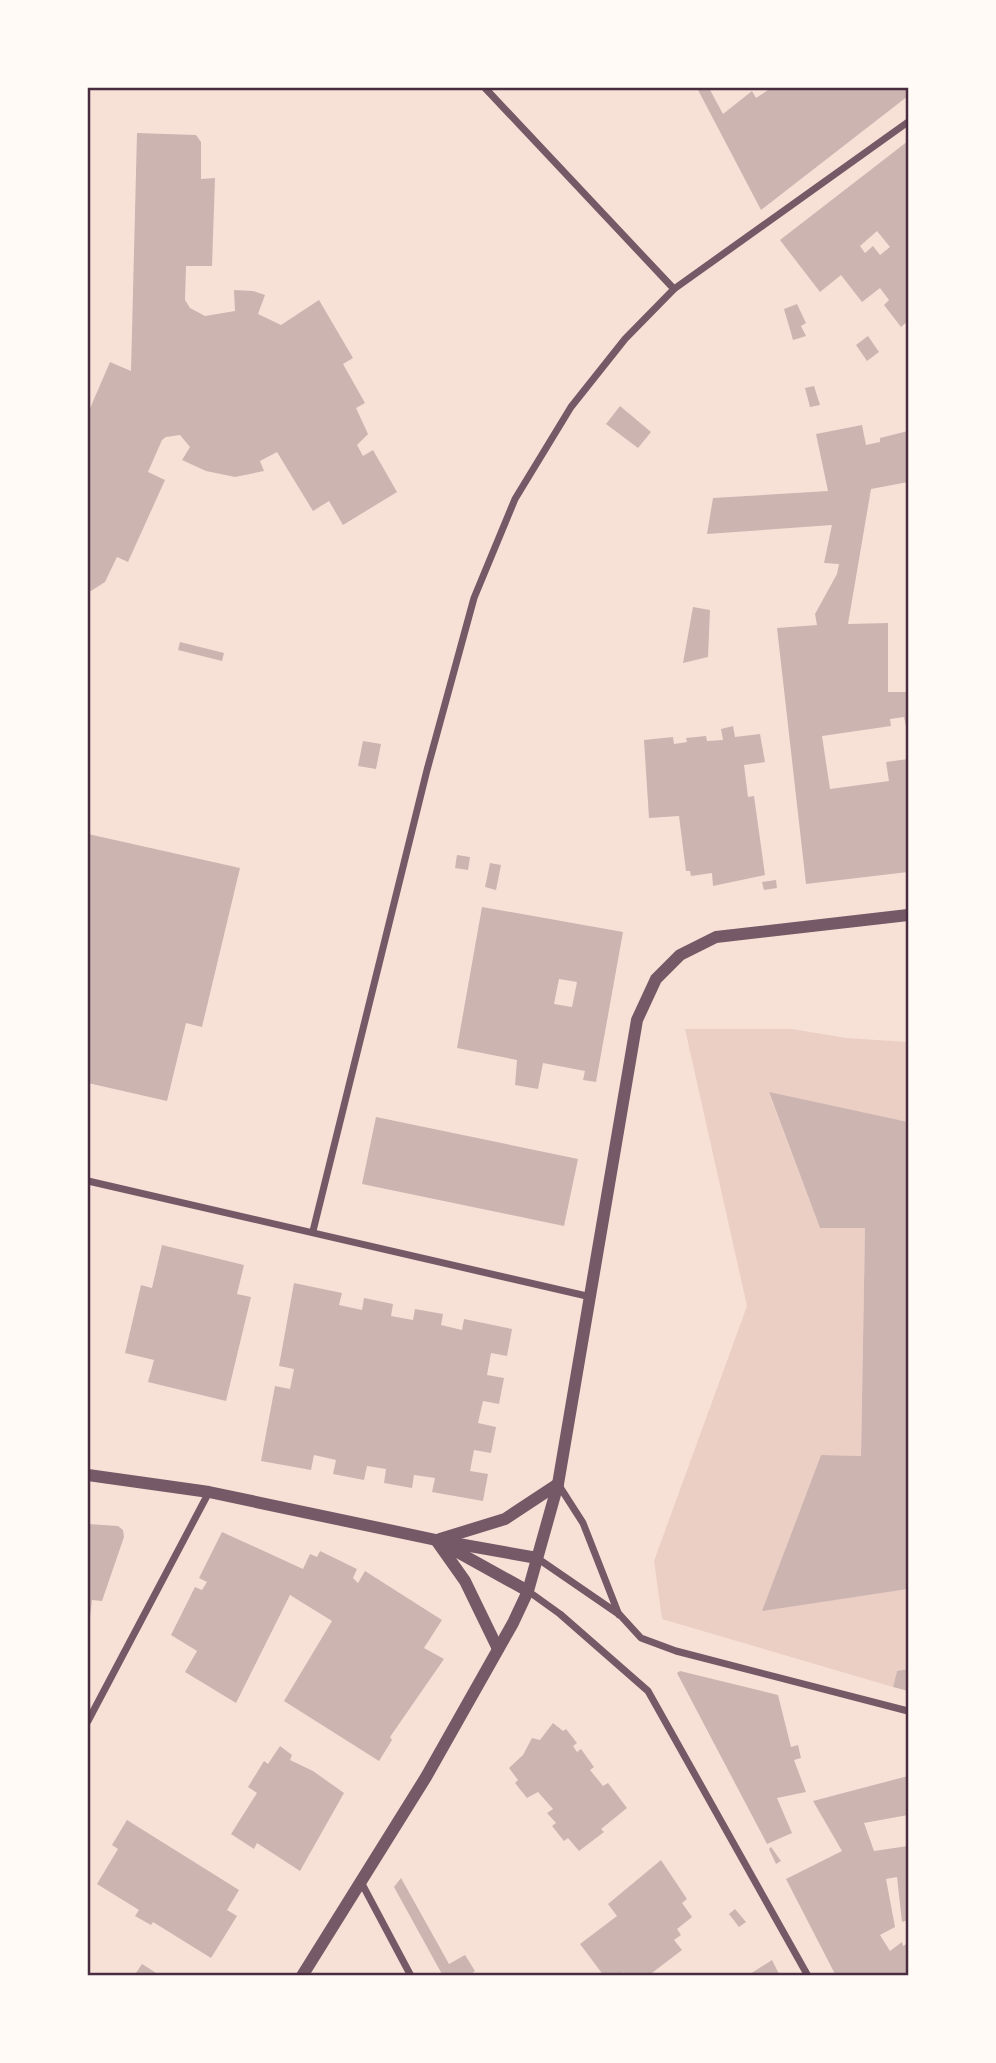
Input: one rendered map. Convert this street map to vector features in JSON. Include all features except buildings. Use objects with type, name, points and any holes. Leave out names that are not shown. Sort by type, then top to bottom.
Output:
[{"type":"street","points":[[485,88],[674,289]]},
{"type":"street","points":[[313,1231],[427,770],[474,598],[515,499],[571,407],[625,339],[674,289],[908,122]]},
{"type":"street","points":[[302,1976],[426,1777],[528,1591],[558,1484],[637,1020],[656,979],[680,954],[716,937],[908,915]]},
{"type":"street","points":[[88,1181],[591,1297]]},
{"type":"street","points":[[88,1475],[209,1492],[436,1540],[537,1558],[620,1615],[641,1638],[676,1651],[908,1712]]},
{"type":"street","points":[[436,1540],[505,1519],[558,1484]]},
{"type":"street","points":[[558,1484],[583,1524],[620,1615]]},
{"type":"street","points":[[88,1721],[209,1492]]},
{"type":"street","points":[[436,1540],[528,1591],[560,1614],[648,1691],[808,1976]]},
{"type":"street","points":[[436,1540],[466,1581],[498,1649]]},
{"type":"street","points":[[361,1882],[411,1976]]},
{"type":"shaded area","points":[[685,1029],[792,1029],[846,1038],[908,1042],[908,1122],[769,1093],[820,1228],[865,1228],[861,1456],[821,1455],[763,1610],[908,1589],[908,1669],[897,1671],[893,1687],[662,1619],[654,1561],[747,1306]]}]
